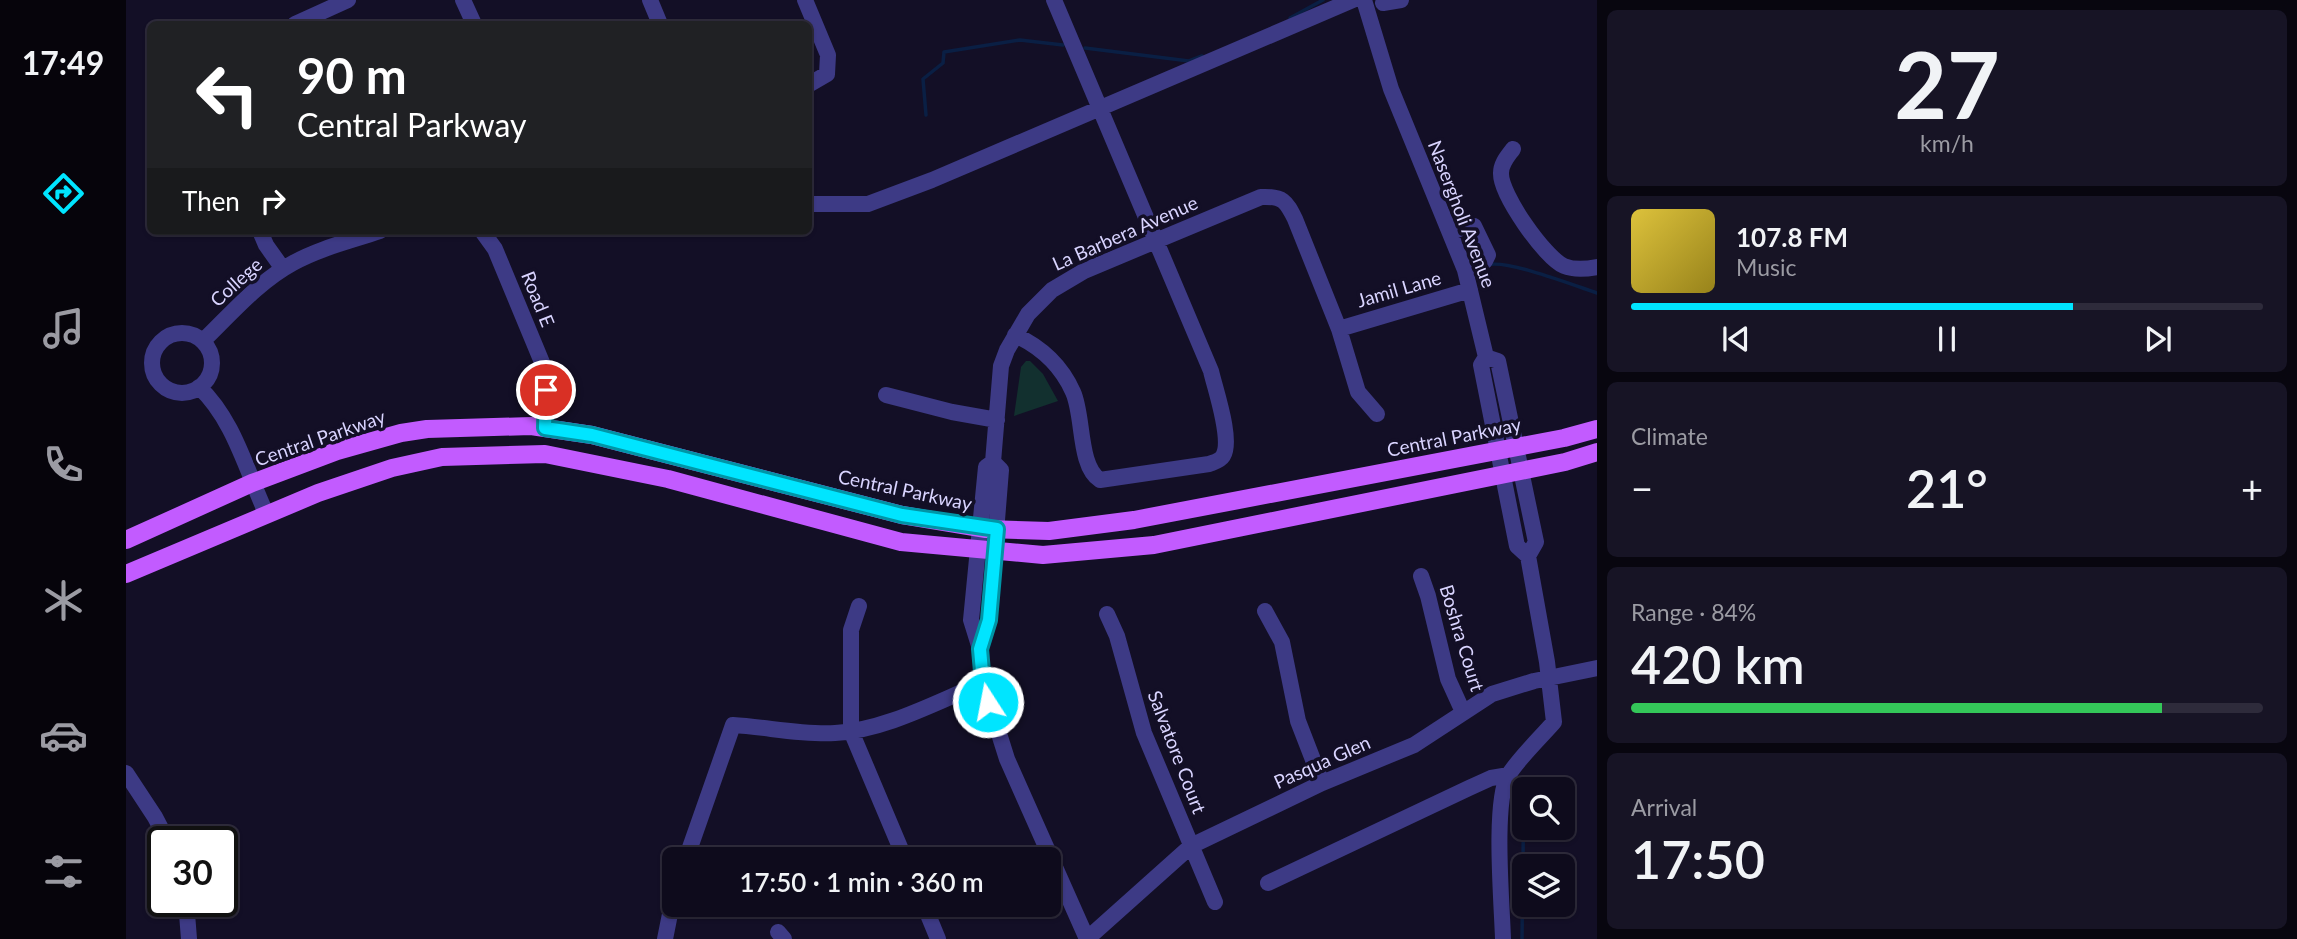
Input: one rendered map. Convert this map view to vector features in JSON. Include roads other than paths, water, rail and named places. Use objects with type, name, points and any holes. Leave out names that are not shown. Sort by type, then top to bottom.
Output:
[{"type":"main road","name":"Central Parkway","points":[[126,540],[252,483],[337,451],[401,432],[486,426],[545,428],[592,435],[902,515],[1043,555],[1154,545],[1565,462],[1597,452]]},
{"type":"main road","name":"Central Parkway","points":[[126,574],[266,513],[392,468],[442,457],[545,454],[668,480],[901,542],[987,541],[1135,520],[1597,429]]},
{"type":"street","points":[[302,21],[348,0]]},
{"type":"street","points":[[463,0],[473,21]]},
{"type":"street","points":[[650,0],[659,21]]},
{"type":"street","points":[[805,0],[828,55],[827,74],[812,83]]},
{"type":"street","points":[[1015,335],[1050,357],[1074,394],[1082,424],[1087,465],[1092,475],[1100,480],[1209,464],[1223,456],[1226,443],[1223,419],[1211,371],[1054,0]]},
{"type":"street","points":[[812,204],[868,204],[944,175],[1353,0]]},
{"type":"street","name":"Nasergholi Avenue","points":[[1364,0],[1391,89],[1465,270],[1486,357],[1481,365],[1517,546],[1528,556],[1554,722],[1509,775]]},
{"type":"street","points":[[1383,3],[1401,0]]},
{"type":"street","points":[[1513,149],[1505,159],[1501,171],[1503,188],[1519,216],[1557,262],[1567,268],[1597,267]]},
{"type":"street","name":"La Barbera Avenue","points":[[1087,939],[1007,759],[983,683],[980,649],[971,620],[1001,470],[993,462],[1001,366],[1028,314],[1052,289],[1084,271],[1261,197],[1276,196],[1287,202],[1339,329]]},
{"type":"street","points":[[1450,233],[1466,226],[1474,226],[1488,255],[1485,261],[1465,270]]},
{"type":"street","points":[[262,235],[283,269]]},
{"type":"street","name":"College","points":[[203,341],[260,286],[283,269],[311,253],[367,235]]},
{"type":"street","name":"Road E","points":[[485,235],[495,249],[546,372],[545,428]]},
{"type":"street","name":"Jamil Lane","points":[[1339,329],[1470,290]]},
{"type":"street","points":[[1339,329],[1358,392],[1377,414]]},
{"type":"street","points":[[187,333],[203,341],[212,356],[210,374],[199,387],[182,393],[166,387],[155,373],[153,356],[157,347],[170,336],[187,333]]},
{"type":"street","name":"Nasergholi Avenue","points":[[1486,357],[1498,361],[1517,446],[1536,542],[1528,556]]},
{"type":"street","name":"Central Parkway","points":[[199,387],[223,416],[266,513]]},
{"type":"street","points":[[886,395],[997,421]]},
{"type":"street","name":"Boshra Court","points":[[1421,576],[1448,679],[1463,712]]},
{"type":"street","points":[[859,606],[851,630],[851,731],[900,847]]},
{"type":"street","points":[[1265,611],[1282,642],[1298,721],[1322,783]]},
{"type":"street","name":"Salvatore Court","points":[[1107,614],[1117,636],[1144,733],[1215,902]]},
{"type":"street","name":"Pasqua Glen","points":[[1087,939],[1191,846],[1322,783],[1414,745],[1492,694],[1597,668]]},
{"type":"street","points":[[690,847],[733,725],[810,733],[851,731],[902,716],[983,683]]},
{"type":"street","points":[[126,773],[160,826]]},
{"type":"street","points":[[1268,883],[1491,778],[1509,775]]},
{"type":"street","points":[[1503,939],[1501,815],[1502,792],[1509,775]]},
{"type":"street","points":[[187,917],[189,939]]},
{"type":"street","points":[[665,939],[669,917]]},
{"type":"street","points":[[929,917],[938,939]]},
{"type":"waterway","points":[[1290,20],[1323,0]]},
{"type":"waterway","points":[[926,115],[923,79],[943,63],[944,52],[1020,40],[1063,45]]},
{"type":"waterway","points":[[1085,48],[1189,61],[1202,56]]},
{"type":"waterway","points":[[1488,265],[1525,269],[1597,293]]},
{"type":"waterway","points":[[1522,939],[1523,840]]}]
